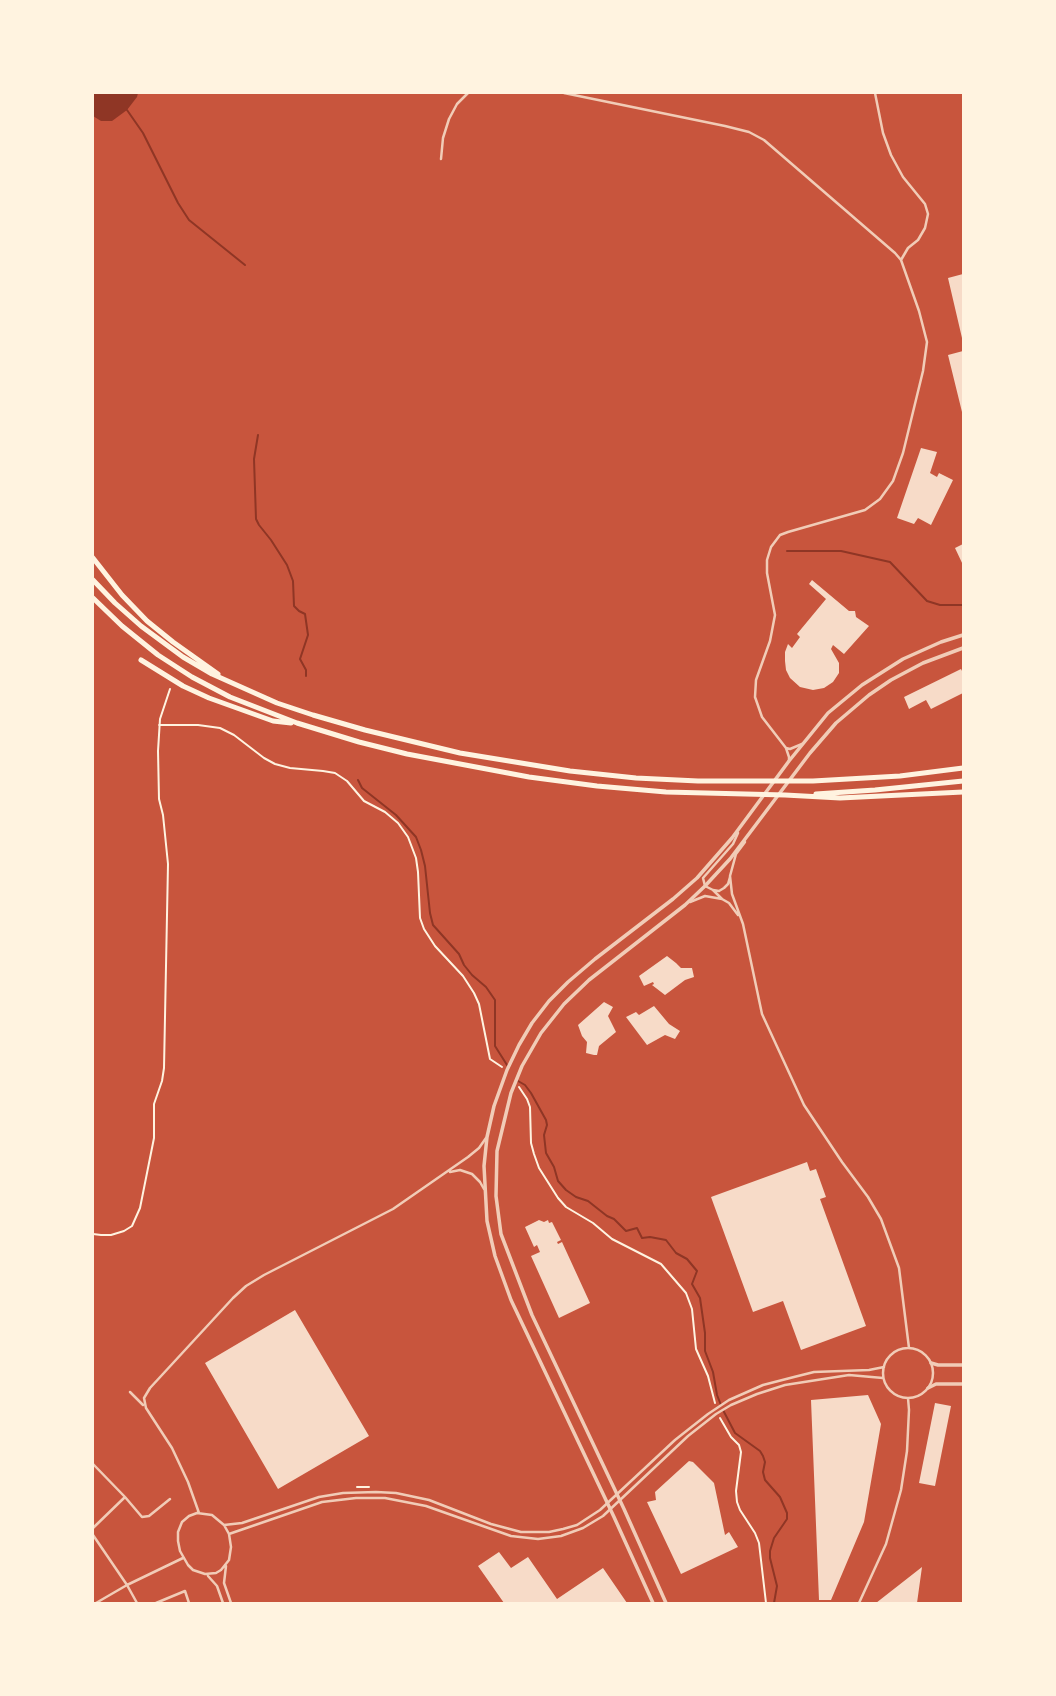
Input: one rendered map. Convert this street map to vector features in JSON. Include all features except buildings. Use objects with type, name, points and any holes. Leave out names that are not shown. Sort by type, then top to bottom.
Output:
[{"type":"highway","points":[[93,558],[147,621],[226,680]]},
{"type":"highway","points":[[93,580],[121,609],[154,636],[197,666],[226,680],[291,708],[365,730],[460,753],[570,771],[670,780],[760,782],[865,779],[963,768]]},
{"type":"highway","points":[[93,598],[139,641],[192,677],[246,704],[297,723],[407,754],[529,777],[666,792],[840,798],[963,792]]},
{"type":"highway","points":[[141,660],[183,686],[223,704],[273,721],[297,723]]},
{"type":"highway","points":[[785,795],[963,781]]},
{"type":"street","points":[[441,159],[443,138],[449,119],[457,104],[468,93]]},
{"type":"street","points":[[564,93],[749,132],[764,140],[890,247],[901,260],[919,311],[927,342],[923,371],[906,441],[892,481],[880,499],[865,510],[780,535],[771,547],[767,573],[775,615],[770,641],[756,680],[755,697],[762,717],[786,748],[789,757],[787,763]]},
{"type":"street","points":[[875,93],[883,133],[891,155],[925,204],[928,214],[925,228],[918,240],[908,248],[901,260]]},
{"type":"street","points":[[653,1603],[511,1300],[495,1256],[487,1221],[484,1166],[494,1107],[514,1055],[532,1023],[549,1001],[568,982],[689,885],[716,858],[828,713],[862,685],[903,659],[963,635]]},
{"type":"street","points":[[685,905],[730,859],[836,723],[891,680],[923,663],[963,648]]},
{"type":"street","points":[[786,748],[802,744]]},
{"type":"street","points":[[713,890],[719,891],[727,884],[736,854],[756,825]]},
{"type":"street","points":[[738,829],[733,844],[703,878],[705,886],[729,903],[743,924]]},
{"type":"street","points":[[730,876],[732,894],[743,924],[762,1014],[804,1105],[868,1197],[888,1238],[899,1268],[909,1348]]},
{"type":"street","points":[[666,1603],[532,1315],[502,1234],[496,1196],[497,1151],[511,1093],[522,1066],[541,1033],[564,1004],[589,980],[685,905],[705,896],[722,898]]},
{"type":"street","points":[[146,1408],[145,1398],[150,1388],[246,1286],[374,1220],[447,1173],[474,1153],[487,1137]]},
{"type":"street","points":[[447,1173],[466,1171],[476,1177],[485,1190]]},
{"type":"street","points":[[928,1388],[933,1376],[927,1357],[921,1351],[909,1348],[893,1352],[884,1367],[883,1377],[889,1390],[901,1397],[917,1396],[936,1384],[963,1384]]},
{"type":"street","points":[[931,1363],[963,1365]]},
{"type":"street","points":[[224,1525],[242,1523],[331,1495],[376,1492],[429,1500],[509,1530],[535,1533],[563,1530],[577,1525],[600,1510],[675,1440],[729,1400],[763,1385],[804,1374],[884,1367]]},
{"type":"street","points":[[229,1534],[322,1503],[356,1498],[384,1498],[426,1506],[511,1536],[538,1539],[561,1536],[583,1528],[603,1516],[674,1449],[731,1405],[785,1385],[849,1375],[883,1377]]},
{"type":"street","points":[[130,1392],[146,1408],[172,1448],[199,1513]]},
{"type":"street","points":[[859,1603],[886,1545],[901,1490],[908,1432],[908,1398]]},
{"type":"street","points":[[93,1464],[142,1517],[145,1518],[170,1499]]},
{"type":"street","points":[[93,1528],[125,1497]]},
{"type":"street","points":[[227,1565],[216,1573],[205,1574],[193,1570],[183,1558],[178,1532],[189,1516],[199,1513],[212,1515],[224,1525],[229,1534],[231,1552],[227,1565],[224,1572],[224,1583],[231,1603]]},
{"type":"street","points":[[93,1535],[137,1603]]},
{"type":"street","points":[[96,1603],[183,1558]]},
{"type":"street","points":[[205,1574],[217,1586],[223,1603]]},
{"type":"street","points":[[156,1603],[185,1591],[189,1603]]},
{"type":"path","points":[[93,1234],[105,1236],[124,1231],[132,1226],[137,1218],[154,1138],[154,1104],[164,1068],[168,864],[164,819],[159,799],[158,763],[159,725],[170,689]]},
{"type":"path","points":[[159,725],[220,728],[275,764],[335,774],[347,781],[364,801],[385,812],[397,823],[408,837],[416,858],[420,918],[424,929],[474,993],[482,1017],[490,1059],[509,1075]]},
{"type":"path","points":[[515,1081],[530,1107],[531,1143],[539,1168],[558,1198],[566,1207],[593,1223],[612,1239],[661,1264],[686,1293],[692,1309],[696,1349],[708,1376],[715,1403]]},
{"type":"path","points":[[718,1412],[741,1451],[737,1502],[759,1543],[766,1603]]},
{"type":"path","points":[[354,1487],[375,1487]]},
{"type":"shaded area","points":[[93,93],[138,93],[127,110],[112,121],[101,121],[93,116]]},
{"type":"waterway","points":[[127,110],[143,133],[189,220],[245,265]]},
{"type":"waterway","points":[[258,435],[254,459],[256,519],[287,565],[293,581],[294,606],[305,614],[308,635],[300,659],[306,676]]},
{"type":"waterway","points":[[787,551],[841,551],[890,562],[927,601],[940,605],[963,605]]},
{"type":"waterway","points":[[358,780],[362,788],[396,815],[416,837],[425,866],[433,925],[495,1000],[495,1046],[507,1065]]},
{"type":"waterway","points":[[518,1081],[531,1093],[546,1120],[546,1153],[558,1181],[566,1190],[588,1201],[626,1231],[637,1228],[642,1238],[666,1240],[676,1253],[687,1259],[697,1271],[692,1284],[700,1298],[705,1351],[721,1405]]},
{"type":"waterway","points":[[723,1410],[735,1433],[760,1451],[765,1462],[765,1480],[780,1497],[787,1513],[787,1519],[774,1538],[770,1551],[777,1586],[774,1603]]}]
